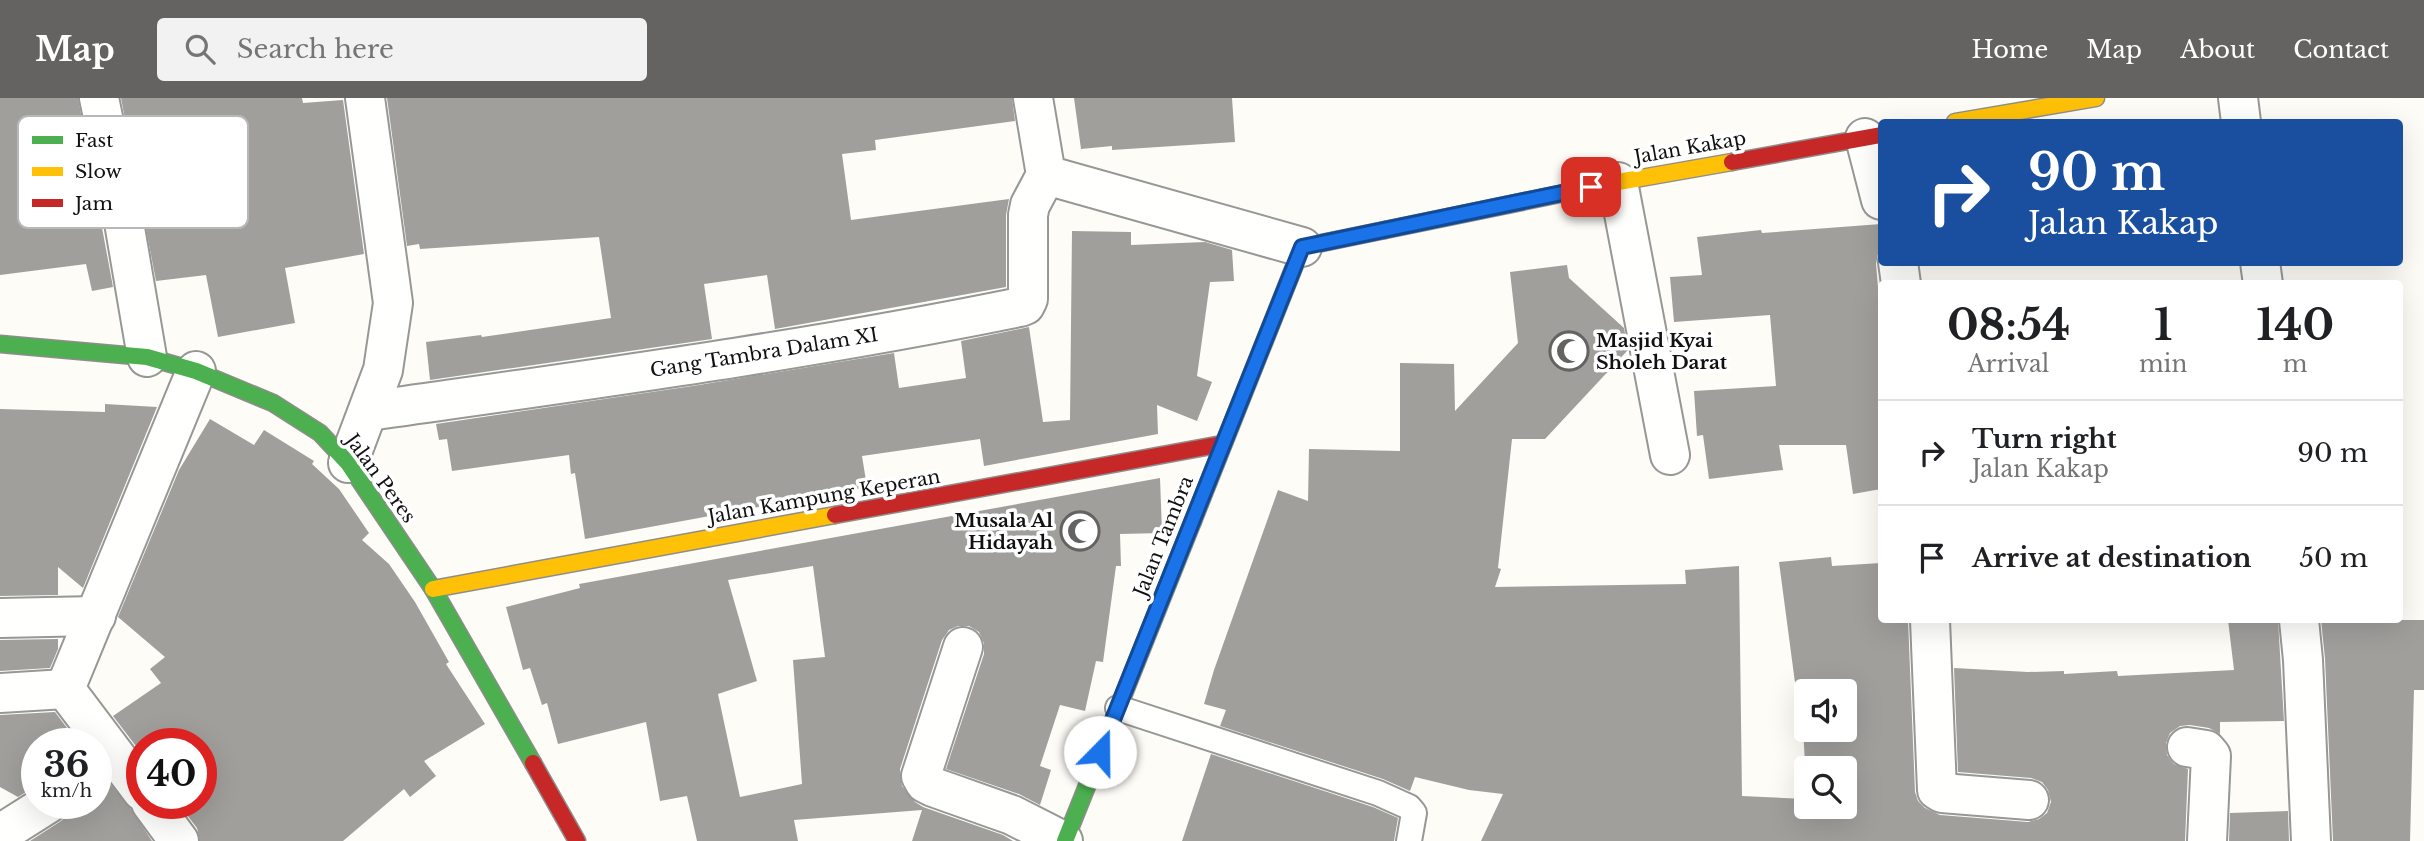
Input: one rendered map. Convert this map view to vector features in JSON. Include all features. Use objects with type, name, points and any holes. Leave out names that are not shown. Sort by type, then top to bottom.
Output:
[{"type":"street","points":[[99,98],[103,116]]},
{"type":"street","points":[[348,463],[383,370],[393,303],[365,98]]},
{"type":"street","points":[[1033,98],[1046,175],[1302,247]]},
{"type":"street","points":[[1972,119],[2095,98]]},
{"type":"street","points":[[2238,98],[2241,119]]},
{"type":"street","points":[[1873,137],[1878,176]]},
{"type":"street","name":"Jalan Kakap","points":[[1302,247],[1618,181],[1873,137]]},
{"type":"street","name":"Gang Tambra Dalam XI","points":[[369,411],[917,329],[1020,307],[1025,305],[1028,299],[1028,215],[1030,205],[1046,175]]},
{"type":"street","points":[[1618,181],[1670,455]]},
{"type":"street","points":[[125,228],[147,357]]},
{"type":"street","name":"Jalan Tambra","points":[[1064,841],[1302,247]]},
{"type":"street","name":"Jalan Peres","points":[[0,344],[147,357],[196,371],[285,411],[320,433],[348,463],[433,589],[577,841]]},
{"type":"street","points":[[65,690],[196,371]]},
{"type":"street","name":"Jalan Kampung Keperan","points":[[433,589],[1222,444]]},
{"type":"street","points":[[0,618],[96,616]]},
{"type":"street","points":[[1930,623],[1937,790],[1942,793],[2029,800]]},
{"type":"street","points":[[2299,623],[2311,841]]},
{"type":"street","points":[[963,647],[921,776],[923,780],[933,787],[1012,814],[1064,841]]},
{"type":"street","points":[[0,693],[65,690]]},
{"type":"street","points":[[65,690],[86,728]]},
{"type":"street","points":[[2187,747],[2206,750],[2211,756],[2207,841]]},
{"type":"street","points":[[0,834],[24,819]]},
{"type":"street","points":[[163,819],[179,841]]},
{"type":"lane","points":[[1118,708],[1378,793],[1409,807],[1414,813],[1409,841]]},
{"type":"building","points":[[0,98],[78,98],[81,116],[18,116],[18,228],[102,228],[113,287],[92,291],[86,264],[0,275]]},
{"type":"building","points":[[121,98],[302,98],[303,103],[343,100],[364,254],[285,268],[295,323],[218,337],[206,275],[156,281],[146,228],[248,228],[248,116],[124,116]]},
{"type":"building","points":[[387,98],[1012,98],[1015,121],[875,140],[876,150],[842,154],[851,220],[1009,199],[1006,215],[1006,287],[775,329],[767,275],[704,284],[712,339],[430,380],[426,342],[482,337],[611,318],[599,237],[420,249],[419,244],[407,246]]},
{"type":"building","points":[[1074,98],[1232,98],[1235,142],[1112,150],[1112,146],[1081,149]]},
{"type":"building","points":[[1878,224],[1878,490],[1853,494],[1846,445],[1779,445],[1783,470],[1709,479],[1703,435],[1697,436],[1694,391],[1776,386],[1770,315],[1674,322],[1670,277],[1702,275],[1697,237],[1761,230],[1762,233]]},
{"type":"building","points":[[1072,231],[1131,232],[1131,245],[1205,242],[1232,250],[1234,281],[1210,282],[1197,376],[1212,382],[1197,421],[1157,405],[1158,434],[984,466],[980,439],[862,456],[867,487],[585,539],[575,473],[571,474],[569,455],[452,471],[447,439],[439,440],[436,424],[894,353],[899,388],[966,378],[961,341],[1029,327],[1043,422],[1070,420]]},
{"type":"building","points":[[1567,265],[1569,278],[1624,328],[1628,350],[1545,439],[1512,439],[1498,568],[1501,569],[1495,587],[1686,584],[1685,570],[1739,566],[1742,796],[1794,798],[1794,819],[1857,819],[1857,756],[1805,756],[1804,742],[1857,742],[1857,679],[1795,679],[1779,562],[1831,557],[1832,566],[1878,563],[1878,623],[1908,623],[1915,792],[1918,801],[1925,808],[1940,815],[2028,822],[2047,813],[2051,802],[2048,790],[2042,782],[2031,778],[1958,772],[1954,668],[2064,671],[2064,674],[2117,671],[2118,676],[2234,670],[2228,623],[2278,623],[2284,721],[2220,722],[2220,734],[2209,728],[2190,725],[2180,726],[2170,733],[2166,743],[2167,755],[2174,764],[2188,769],[2185,841],[1481,841],[1503,794],[1469,790],[1415,777],[1410,791],[1383,779],[1220,726],[1226,710],[1204,704],[1278,490],[1308,501],[1309,449],[1400,451],[1400,363],[1454,364],[1455,411],[1518,343],[1510,272]]},
{"type":"building","points":[[105,404],[157,407],[83,588],[58,567],[58,595],[0,596],[0,409],[105,412]]},
{"type":"building","points":[[210,419],[254,445],[264,430],[314,461],[312,464],[339,489],[369,533],[362,540],[389,564],[415,602],[449,662],[446,664],[485,724],[424,761],[436,776],[410,797],[404,789],[343,841],[200,841],[197,828],[190,819],[217,819],[217,728],[126,728],[126,733],[113,716],[161,683],[150,669],[165,657],[118,617],[179,470]]},
{"type":"building","points":[[1160,478],[1162,533],[1120,534],[1121,566],[1116,566],[1103,662],[1096,661],[1085,711],[1060,705],[1040,766],[1051,770],[1040,805],[1019,794],[946,769],[984,654],[984,643],[979,632],[969,626],[958,626],[949,630],[942,640],[900,769],[902,786],[915,802],[923,807],[1013,841],[912,841],[922,810],[794,820],[798,841],[697,841],[687,796],[660,801],[646,722],[558,744],[547,703],[542,705],[530,668],[523,670],[506,607],[580,588],[579,584]],"holes":[[[813,566],[825,657],[793,660],[802,784],[740,797],[718,694],[757,681],[728,580]]]},
{"type":"building","points":[[2403,620],[2424,620],[2424,690],[2414,690],[2410,841],[2333,841],[2321,623],[2403,623]]},
{"type":"building","points":[[58,639],[58,649],[50,668],[0,671],[0,640]]},
{"type":"building","points":[[55,712],[67,728],[21,728],[21,795],[18,797],[0,787],[0,715]]},
{"type":"building","points":[[1211,754],[1373,807],[1398,818],[1394,841],[1182,841]]},
{"type":"building","points":[[112,786],[126,803],[126,819],[138,819],[152,841],[30,841],[61,821],[112,819]]},
{"type":"building","points":[[2288,811],[2289,841],[2229,841],[2230,813]]},
{"type":"traffic: fast","points":[[0,344],[147,357],[196,371],[273,403],[320,433],[348,463],[433,589],[533,763]]},
{"type":"traffic: fast","points":[[1065,841],[1193,521]]},
{"type":"traffic: slow","points":[[1973,119],[2096,98]]},
{"type":"traffic: slow","points":[[1385,230],[1618,182],[1732,162]]},
{"type":"traffic: slow","points":[[433,589],[835,515]]},
{"type":"traffic: jam","points":[[1732,162],[1878,136]]},
{"type":"traffic: jam","points":[[1193,521],[1302,247],[1385,230]]},
{"type":"traffic: jam","points":[[835,515],[1222,444]]},
{"type":"traffic: jam","points":[[533,763],[577,841]]},
{"type":"place","name":"Masjid Kyai Sholeh Darat","points":[[1569,351]]},
{"type":"place","name":"Musala Al Hidayah","points":[[1080,531]]},
{"type":"route","points":[[1100,752],[1302,247],[1591,187]]}]
